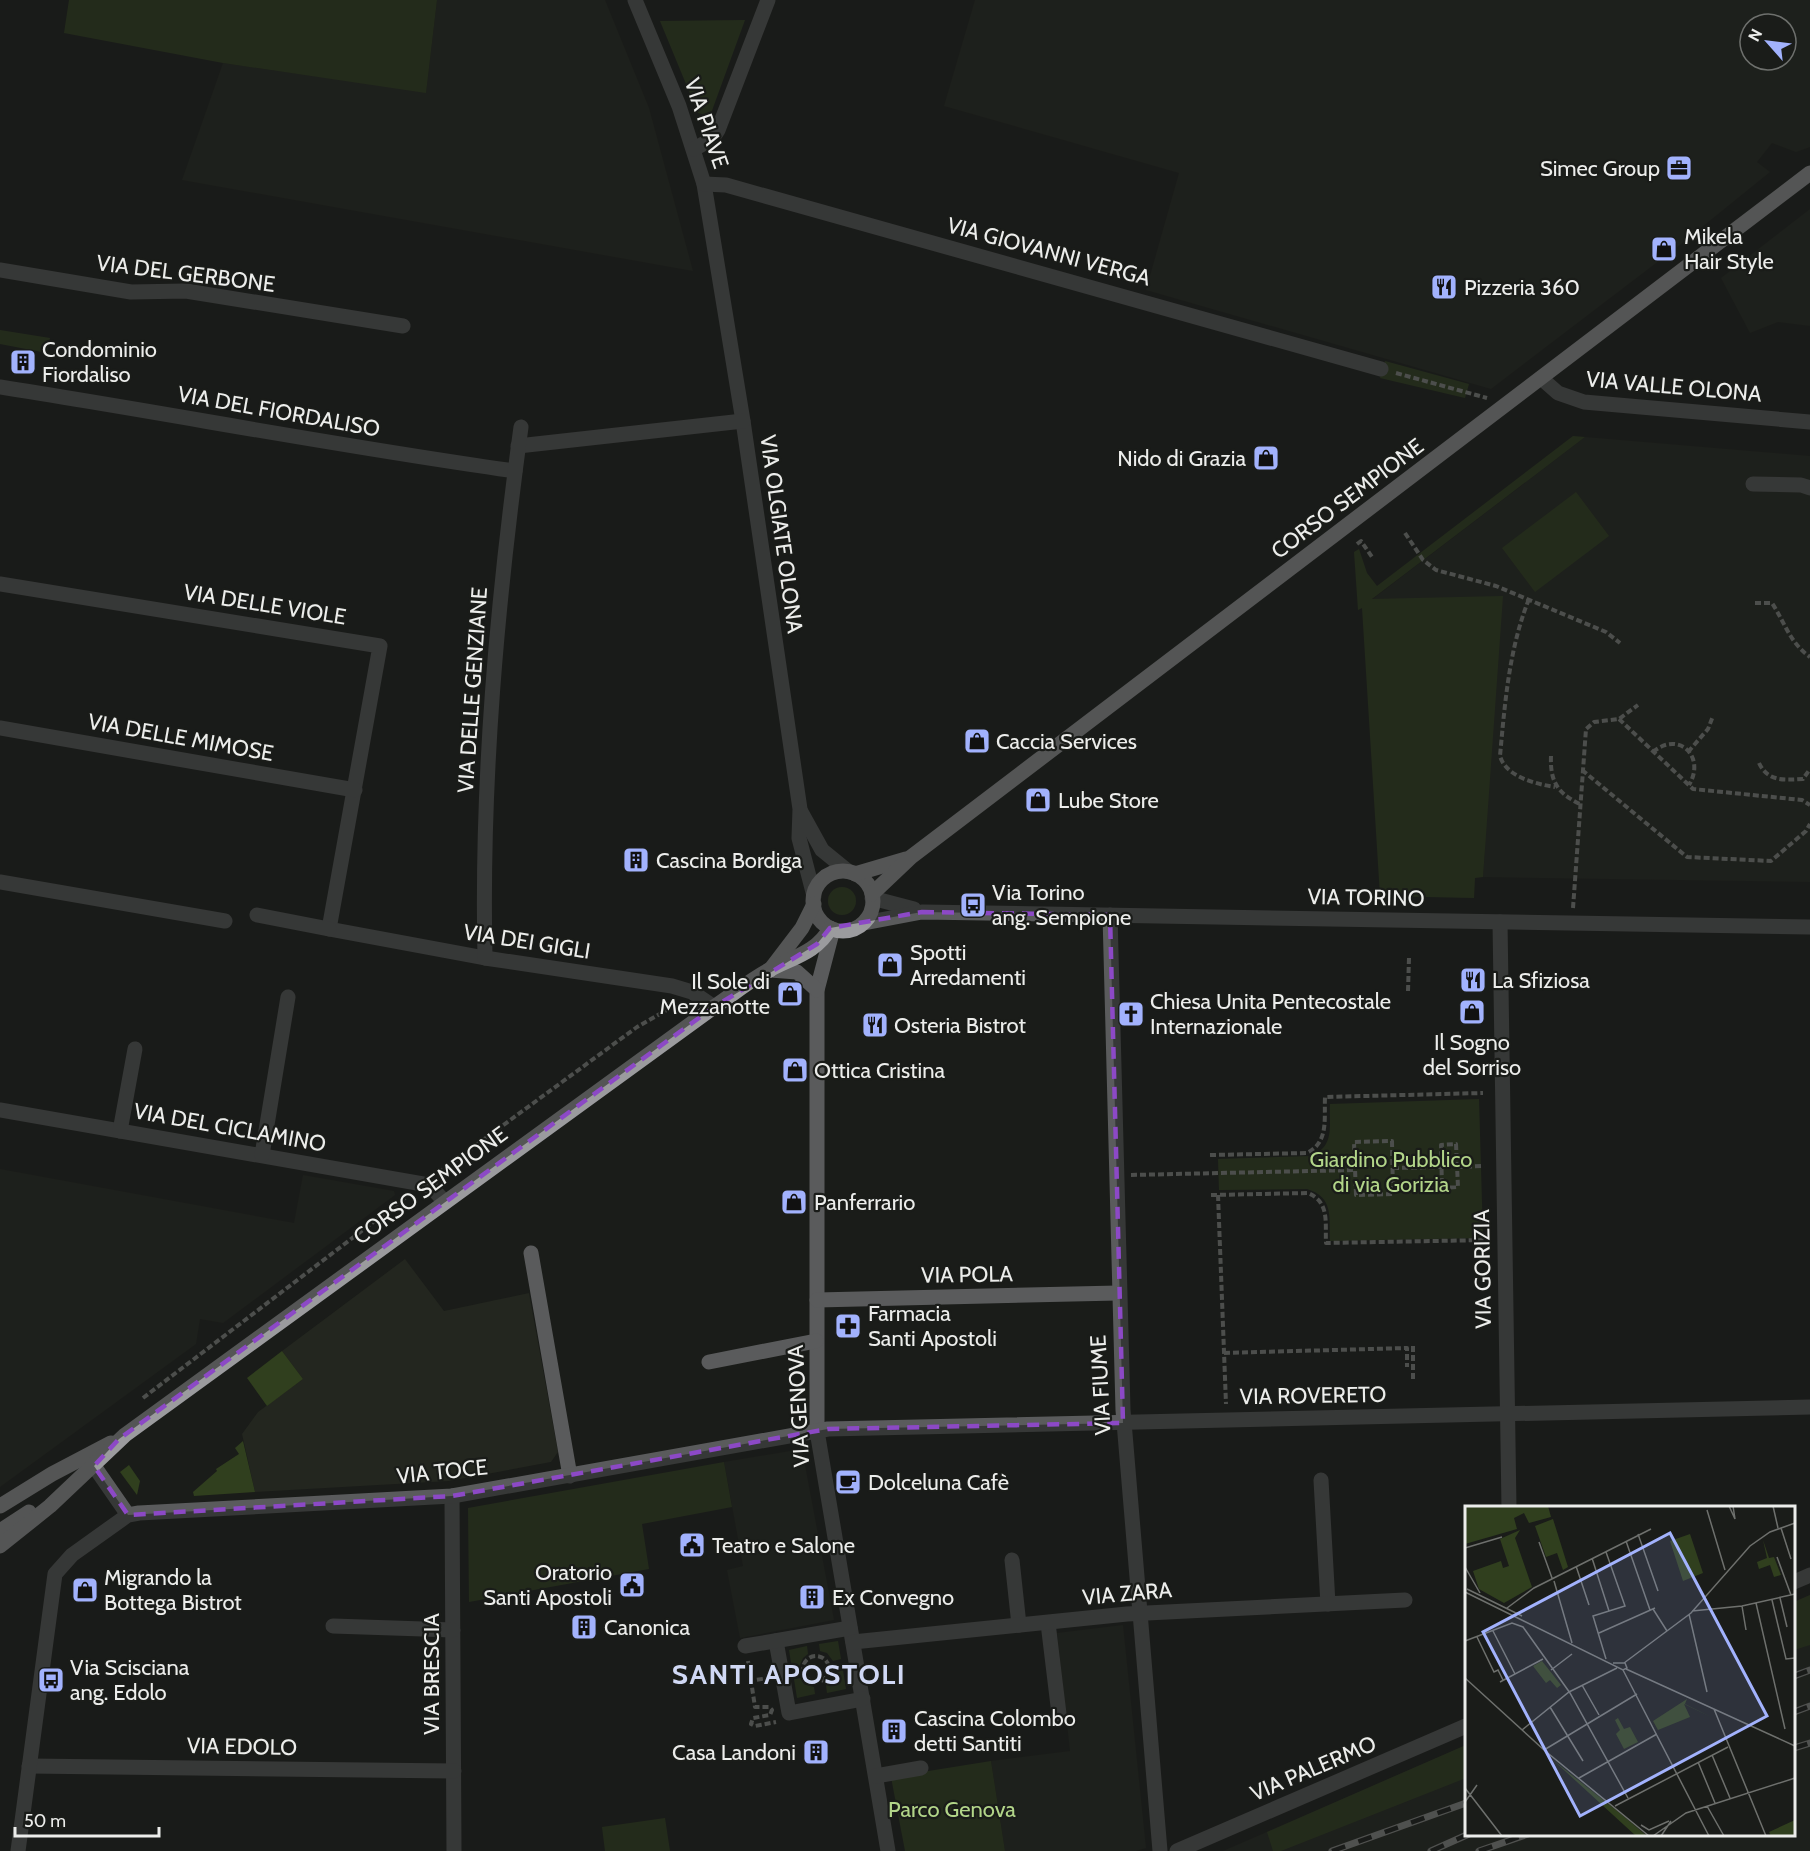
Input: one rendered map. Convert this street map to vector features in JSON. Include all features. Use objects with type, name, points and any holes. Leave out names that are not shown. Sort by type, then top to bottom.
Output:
[{"type":"main road","name":"CORSO SEMPIONE","points":[[864,923],[872,909],[872,896],[911,857],[1810,173]]},
{"type":"main road","name":"CORSO SEMPIONE","points":[[770,970],[802,928],[817,887],[828,876],[852,873],[911,857]]},
{"type":"main road","points":[[852,873],[865,881],[872,896]]},
{"type":"main road","points":[[814,900],[818,917],[831,929],[850,930],[864,923]]},
{"type":"main road","name":"CORSO SEMPIONE","points":[[0,1506],[52,1474],[119,1439],[714,1007],[770,970],[789,962],[817,944],[831,929]]},
{"type":"main road","name":"CORSO SEMPIONE","points":[[0,1546],[82,1477],[119,1439]]},
{"type":"main road","points":[[0,1531],[82,1477]]},
{"type":"street","name":"VIA PIAVE","points":[[635,0],[694,149],[704,184],[718,267]]},
{"type":"street","points":[[694,149],[712,139],[717,130],[768,0]]},
{"type":"street","name":"VIA GIOVANNI VERGA","points":[[704,184],[726,185],[1381,369]]},
{"type":"street","name":"VIA OLGIATE OLONA","points":[[718,267],[800,809],[799,838],[814,900]]},
{"type":"street","name":"VIA DEL GERBONE","points":[[0,270],[131,292],[186,291],[403,326]]},
{"type":"street","name":"VIA VALLE OLONA","points":[[1541,378],[1558,393],[1584,402],[1810,422]]},
{"type":"street","name":"VIA DEL FIORDALISO","points":[[0,387],[212,420],[366,450],[515,471]]},
{"type":"street","points":[[518,446],[743,421]]},
{"type":"street","name":"VIA DELLE GENZIANE","points":[[485,958],[489,726],[521,427]]},
{"type":"street","points":[[1753,484],[1801,485],[1810,488]]},
{"type":"street","name":"VIA DELLE VIOLE","points":[[0,584],[380,646],[355,790]]},
{"type":"street","name":"VIA DELLE MIMOSE","points":[[0,728],[355,790]]},
{"type":"street","points":[[329,929],[355,790]]},
{"type":"street","name":"VIA OLGIATE OLONA","points":[[800,809],[822,850],[852,873]]},
{"type":"street","points":[[0,882],[225,921]]},
{"type":"street","name":"VIA TORINO","points":[[872,896],[922,912]]},
{"type":"street","name":"VIA TORINO","points":[[864,923],[922,912],[1810,927]]},
{"type":"street","name":"VIA DEI GIGLI","points":[[257,915],[485,958],[682,988],[714,1007]]},
{"type":"street","name":"VIA FIUME","points":[[1110,915],[1118,1293],[1124,1423],[1160,1851]]},
{"type":"street","name":"VIA GORIZIA","points":[[1500,922],[1509,1506]]},
{"type":"street","name":"VIA GENOVA","points":[[831,929],[817,990],[817,1431],[888,1851]]},
{"type":"street","points":[[770,970],[796,972],[817,990]]},
{"type":"street","points":[[262,1155],[288,997]]},
{"type":"street","points":[[120,1131],[135,1049]]},
{"type":"street","name":"VIA DEL CICLAMINO","points":[[0,1110],[423,1184],[445,1202]]},
{"type":"street","points":[[531,1253],[570,1476]]},
{"type":"street","name":"VIA POLA","points":[[817,1300],[1118,1293]]},
{"type":"street","points":[[709,1362],[816,1341]]},
{"type":"street","name":"VIA ROVERETO","points":[[817,1431],[1810,1407]]},
{"type":"street","name":"VIA TOCE","points":[[128,1515],[452,1496],[817,1431]]},
{"type":"street","points":[[18,1851],[55,1574],[72,1555],[128,1515],[94,1466]]},
{"type":"street","points":[[1321,1480],[1328,1604]]},
{"type":"street","name":"VIA BRESCIA","points":[[452,1496],[454,1851]]},
{"type":"street","points":[[1012,1560],[1019,1625]]},
{"type":"street","points":[[1795,1582],[1810,1575]]},
{"type":"street","name":"VIA ZARA","points":[[745,1654],[776,1641],[1048,1623],[1139,1614],[1405,1600]]},
{"type":"street","points":[[1048,1623],[1059,1714]]},
{"type":"street","points":[[333,1626],[453,1630]]},
{"type":"street","points":[[776,1641],[789,1713],[863,1699]]},
{"type":"street","name":"VIA PALERMO","points":[[1178,1851],[1465,1727]]},
{"type":"street","name":"VIA EDOLO","points":[[29,1766],[454,1771]]},
{"type":"street","points":[[876,1776],[921,1768]]},
{"type":"path","points":[[1381,369],[1508,404]]},
{"type":"path","points":[[1405,533],[1424,560],[1436,570],[1488,583],[1529,599],[1606,632],[1620,643]]},
{"type":"path","points":[[1358,544],[1361,541],[1372,557]]},
{"type":"path","points":[[1529,599],[1515,640],[1500,756],[1503,764],[1509,770],[1526,779],[1555,787],[1580,804]]},
{"type":"path","points":[[1755,603],[1766,601],[1772,603],[1788,634],[1799,649],[1810,657]]},
{"type":"path","points":[[1573,909],[1586,729],[1589,724],[1619,719],[1638,705]]},
{"type":"path","points":[[1688,752],[1708,729],[1713,716]]},
{"type":"path","points":[[1619,719],[1693,789],[1802,800],[1810,805]]},
{"type":"path","points":[[1653,752],[1659,746],[1676,743],[1688,752],[1694,758],[1696,768],[1689,785]]},
{"type":"path","points":[[1551,756],[1550,769],[1555,787]]},
{"type":"path","points":[[1759,763],[1764,775],[1770,778],[1803,779],[1810,769]]},
{"type":"path","points":[[1582,770],[1687,857],[1771,861],[1810,825]]},
{"type":"path","points":[[1408,991],[1409,958]]},
{"type":"path","points":[[435,1175],[637,1027],[681,1001]]},
{"type":"path","points":[[1210,1155],[1307,1153],[1323,1139],[1325,1097],[1483,1093]]},
{"type":"path","points":[[1392,1141],[1393,1194],[1356,1195],[1355,1170],[1354,1142],[1392,1141]]},
{"type":"path","points":[[1456,1144],[1458,1187],[1442,1188],[1442,1167],[1441,1145],[1456,1144]]},
{"type":"path","points":[[1457,1167],[1484,1166]]},
{"type":"path","points":[[1393,1168],[1442,1167]]},
{"type":"path","points":[[1128,1175],[1355,1170]]},
{"type":"path","points":[[1211,1195],[1308,1193],[1314,1195],[1322,1201],[1325,1209],[1326,1243],[1486,1240]]},
{"type":"path","points":[[1218,1195],[1226,1407]]},
{"type":"path","points":[[139,1401],[407,1196]]},
{"type":"path","points":[[1413,1346],[1413,1379]]},
{"type":"path","points":[[1224,1353],[1407,1348],[1407,1367]]},
{"type":"path","points":[[745,1654],[748,1661],[752,1701],[757,1709],[769,1707],[772,1710],[770,1715],[752,1719],[753,1726],[777,1722],[780,1719]]},
{"type":"path","points":[[815,1656],[823,1658],[829,1667],[827,1676],[818,1682],[806,1677],[803,1669],[808,1659],[815,1656]]},
{"type":"path","points":[[829,1667],[836,1665]]},
{"type":"path","points":[[749,1681],[772,1677]]},
{"type":"highlighted area","points":[[922,912],[1110,915],[1123,1423],[828,1429],[452,1496],[128,1515],[94,1466],[119,1439],[714,1007],[817,944],[830,928]]},
{"type":"shaded area","points":[[437,0],[605,0],[649,108],[693,271],[182,180],[223,63],[426,92]]},
{"type":"shaded area","points":[[975,0],[1810,0],[1810,147],[1796,152],[1772,143],[1757,162],[1770,172],[1681,244],[1491,389],[1146,290],[1179,173],[944,106]]},
{"type":"shaded area","points":[[1810,209],[1810,326],[1778,322],[1750,333],[1721,278]]},
{"type":"shaded area","points":[[1585,437],[1810,456],[1810,882],[1483,877],[1485,849],[1362,607]]},
{"type":"shaded area","points":[[0,1169],[294,1223],[303,1175],[394,1191],[395,1195],[223,1323],[200,1319],[196,1344],[0,1487]]},
{"type":"shaded area","points":[[405,1259],[444,1311],[529,1293],[558,1452],[551,1462],[449,1481],[255,1492],[242,1434],[258,1412],[303,1379],[282,1351]]},
{"type":"shaded area","points":[[802,1449],[834,1620],[740,1638],[727,1570],[743,1566],[724,1462]]},
{"type":"shaded area","points":[[1810,1595],[1810,1851],[1223,1851],[1465,1745],[1465,1836],[1795,1836],[1795,1602]]},
{"type":"shaded area","points":[[1123,1625],[1146,1848],[1136,1851],[1005,1851],[991,1761],[1070,1751],[1057,1633]]},
{"type":"green space","points":[[69,0],[437,0],[426,93],[223,63],[64,33]]},
{"type":"green space","points":[[745,20],[710,116],[698,113],[660,21]]},
{"type":"green space","points":[[0,330],[50,338],[47,353],[0,344]]},
{"type":"green space","points":[[1385,361],[1469,384],[1465,398],[1380,378]]},
{"type":"green space","points":[[1573,436],[1585,437],[1372,599],[1503,596],[1483,877],[1475,878],[1474,898],[1380,896],[1362,608],[1358,610],[1354,552],[1359,549],[1367,573],[1377,586]]},
{"type":"green space","points":[[1576,492],[1609,536],[1535,592],[1502,548]]},
{"type":"green space","points":[[842,887],[852,891],[856,901],[852,911],[842,915],[832,911],[828,901],[832,891]]},
{"type":"green space","name":"Giardino Pubblico di via Gorizia","points":[[1479,1099],[1483,1238],[1330,1241],[1328,1209],[1322,1197],[1316,1193],[1307,1189],[1219,1190],[1218,1159],[1311,1156],[1319,1152],[1329,1135],[1330,1104]]},
{"type":"green space","points":[[282,1351],[303,1379],[267,1406],[247,1378]]},
{"type":"green space","points":[[243,1441],[255,1492],[194,1496],[193,1492],[217,1471],[216,1469],[239,1454],[235,1448]]},
{"type":"green space","points":[[724,1462],[732,1507],[642,1524],[649,1569],[469,1602],[468,1508]]},
{"type":"green space","points":[[129,1465],[140,1481],[137,1495],[120,1472]]},
{"type":"green space","points":[[1810,1595],[1810,1645],[1795,1650],[1795,1602]]},
{"type":"green space","points":[[838,1641],[841,1659],[833,1661],[827,1653],[820,1651],[819,1644]]},
{"type":"green space","points":[[807,1646],[808,1654],[803,1658],[799,1667],[792,1669],[789,1650]]},
{"type":"green space","points":[[843,1670],[846,1689],[827,1693],[826,1685],[834,1679],[835,1672]]},
{"type":"green space","points":[[801,1678],[804,1684],[814,1687],[815,1694],[797,1698],[794,1679]]},
{"type":"green space","points":[[1465,1745],[1465,1778],[1281,1851],[1273,1851],[1267,1832]]},
{"type":"green space","name":"Parco Genova","points":[[991,1761],[1005,1851],[905,1851],[891,1777]]},
{"type":"green space","points":[[665,1818],[670,1851],[605,1851],[602,1827]]},
{"type":"railway","points":[[1795,1676],[1810,1670]]},
{"type":"railway","points":[[1795,1712],[1810,1706]]},
{"type":"railway","points":[[1795,1748],[1810,1743]]},
{"type":"railway","points":[[1332,1851],[1465,1803]]},
{"type":"railway","points":[[1431,1851],[1465,1836]]},
{"type":"railway","points":[[1479,1851],[1522,1836]]},
{"type":"place","name":"Simec Group","points":[[1679,168]]},
{"type":"place","name":"Mikela Hair Style","points":[[1664,249]]},
{"type":"place","name":"Pizzeria 360","points":[[1444,287]]},
{"type":"place","name":"Condominio Fiordaliso","points":[[23,362]]},
{"type":"place","name":"Nido di Grazia","points":[[1266,458]]},
{"type":"place","name":"Caccia Services","points":[[977,741]]},
{"type":"place","name":"Lube Store","points":[[1038,800]]},
{"type":"place","name":"Cascina Bordiga","points":[[636,860]]},
{"type":"place","name":"Via Torino ang. Sempione","points":[[973,905]]},
{"type":"place","name":"Spotti Arredamenti","points":[[890,965]]},
{"type":"place","name":"La Sfiziosa","points":[[1473,980]]},
{"type":"place","name":"Il Sole di Mezzanotte","points":[[790,994]]},
{"type":"place","name":"Il Sogno del Sorriso","points":[[1472,1012]]},
{"type":"place","name":"Chiesa Unita Pentecostale Internazionale","points":[[1131,1014]]},
{"type":"place","name":"Osteria Bistrot","points":[[875,1025]]},
{"type":"place","name":"Ottica Cristina","points":[[795,1070]]},
{"type":"place","name":"Panferrario","points":[[794,1202]]},
{"type":"place","name":"Farmacia Santi Apostoli","points":[[848,1326]]},
{"type":"place","name":"Dolceluna Cafè","points":[[848,1482]]},
{"type":"place","name":"Teatro e Salone","points":[[692,1545]]},
{"type":"place","name":"Oratorio Santi Apostoli","points":[[632,1585]]},
{"type":"place","name":"Migrando la Bottega Bistrot","points":[[85,1590]]},
{"type":"place","name":"Ex Convegno","points":[[812,1597]]},
{"type":"place","name":"Canonica","points":[[584,1627]]},
{"type":"place","name":"Via Scisciana ang. Edolo","points":[[51,1680]]},
{"type":"place","name":"Cascina Colombo detti Santiti","points":[[894,1731]]},
{"type":"place","name":"Casa Landoni","points":[[816,1752]]},
{"type":"district","name":"SANTI APOSTOLI","points":[[789,1674]]}]
